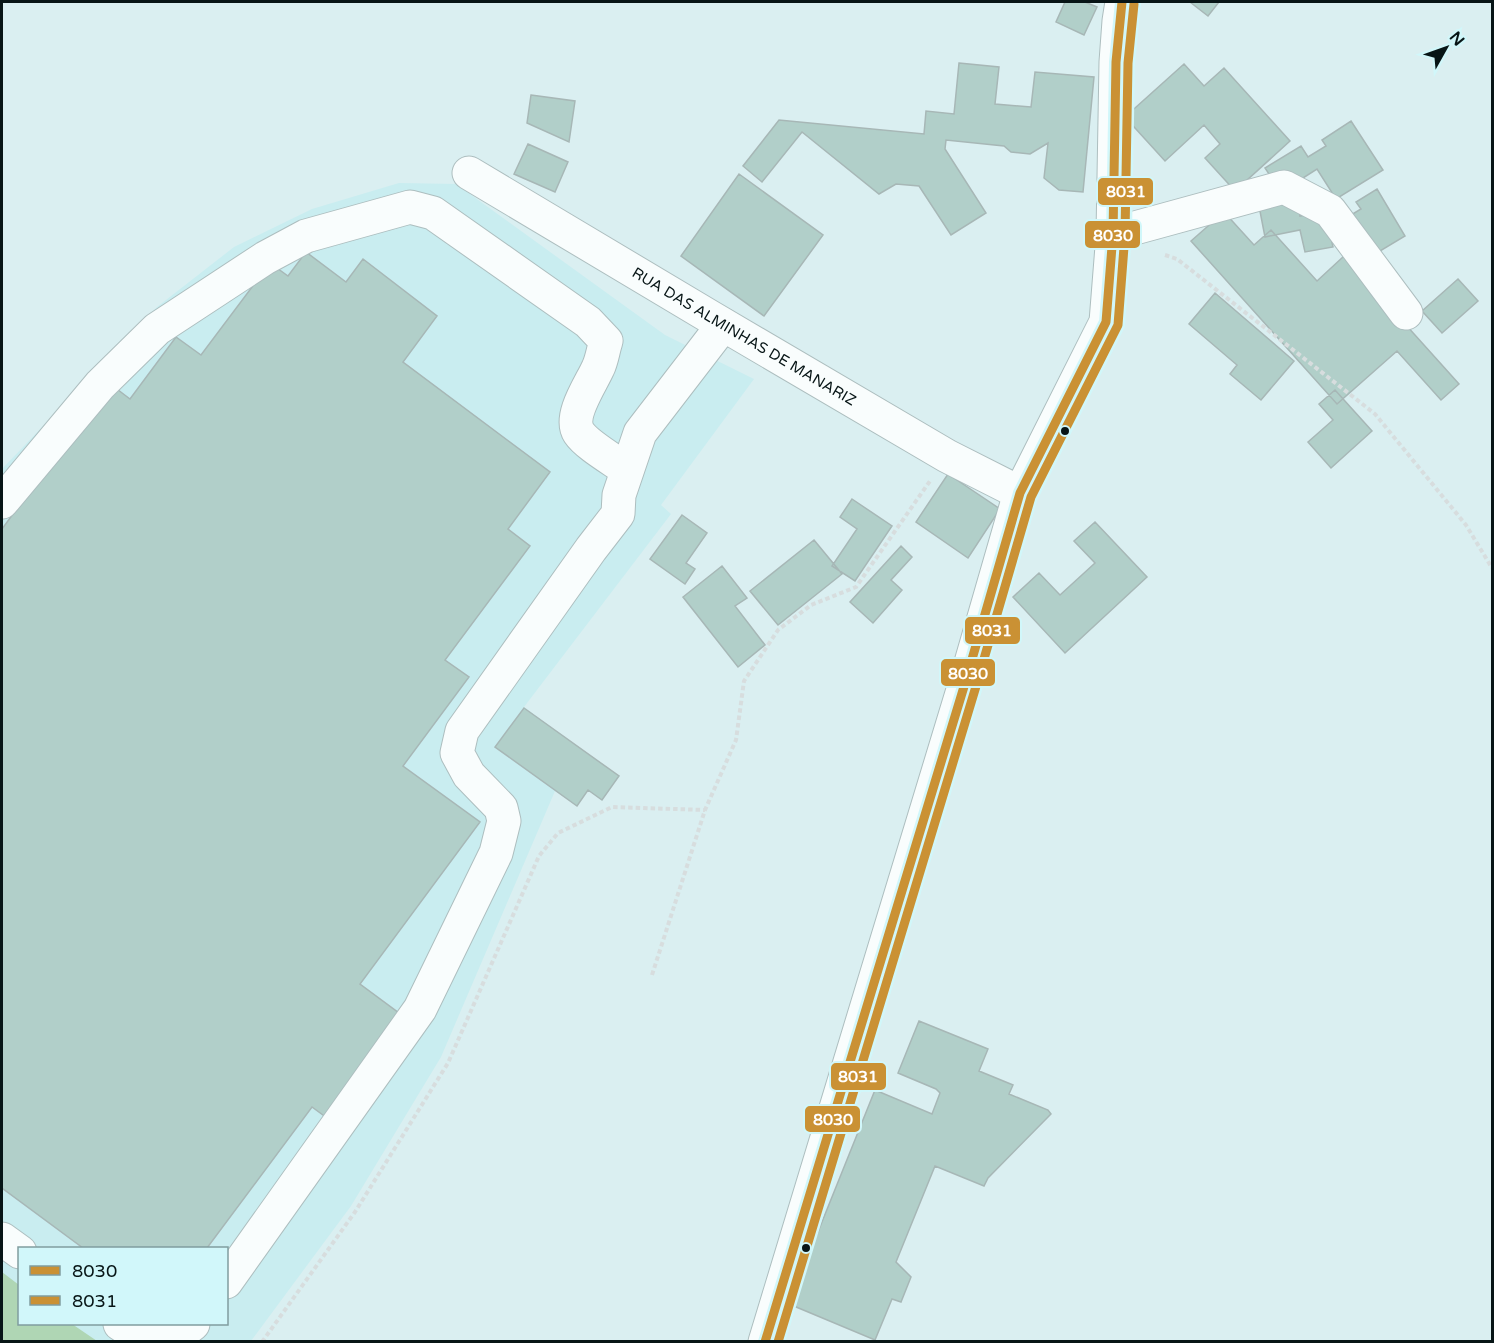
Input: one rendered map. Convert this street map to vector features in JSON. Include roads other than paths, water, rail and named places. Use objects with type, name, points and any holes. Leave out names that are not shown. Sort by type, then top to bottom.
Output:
[{"type":"street","points":[[765,1341],[966,680],[1020,493],[1106,322],[1113,234],[1116,62],[1122,2]]},
{"type":"street","name":"RUA DAS ALMINHAS DE MANARIZ","points":[[469,172],[947,456],[1020,493]]},
{"type":"street","points":[[1113,234],[1284,186],[1330,211],[1407,313]]},
{"type":"street","points":[[2,502],[100,385],[157,328],[265,258],[306,236],[410,207],[433,213],[588,322],[606,341],[600,366],[583,395],[576,419],[578,433],[627,470]]},
{"type":"street","points":[[228,1279],[420,1009],[496,853],[504,821],[501,808],[469,775],[457,753],[462,731],[618,514],[619,495],[640,433],[723,325]]},
{"type":"street","points":[[2,1239],[18,1251]]},
{"type":"street","points":[[123,1325],[133,1333],[168,1337],[189,1325]]}]
